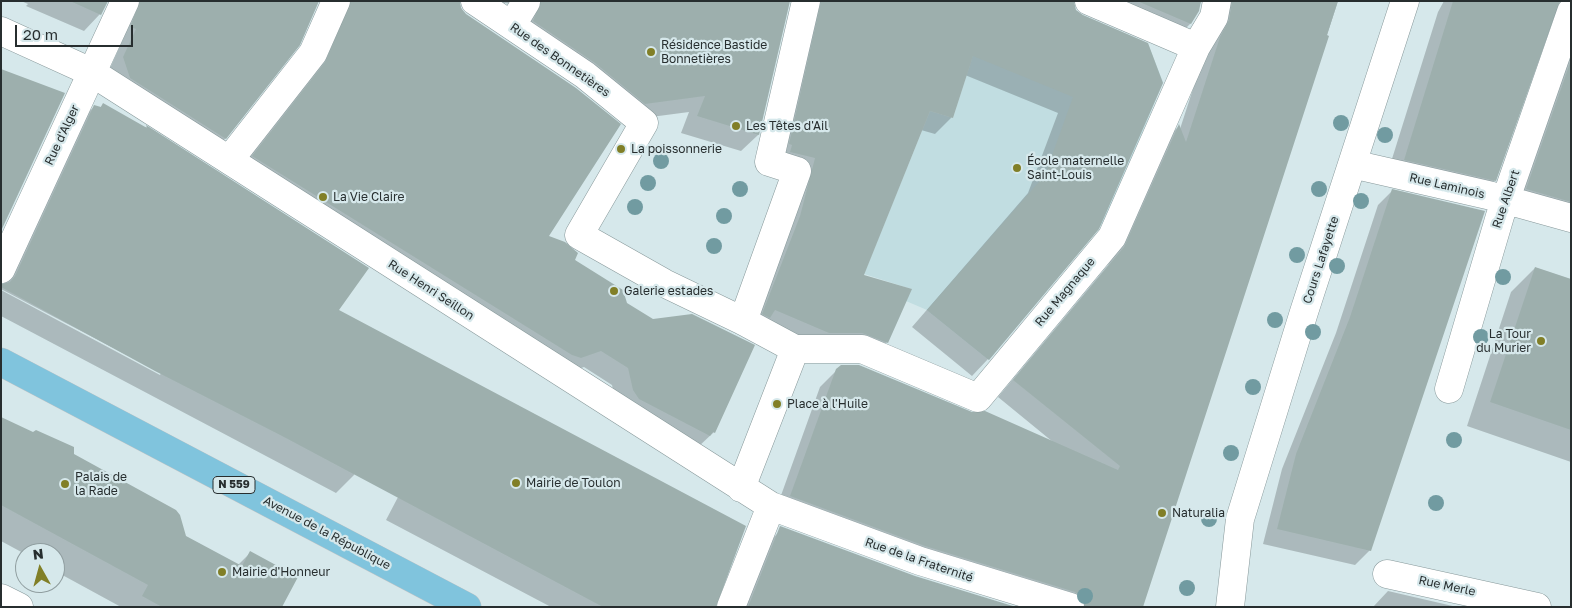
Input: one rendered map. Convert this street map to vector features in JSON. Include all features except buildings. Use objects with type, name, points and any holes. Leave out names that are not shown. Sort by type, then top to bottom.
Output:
[{"type":"main road","name":"Avenue de la République","points":[[1,362],[467,607]]},
{"type":"street","name":"Rue d'Alger","points":[[1,268],[125,1]]},
{"type":"street","points":[[230,159],[312,53],[336,1]]},
{"type":"street","name":"Rue des Bonnetières","points":[[475,1],[585,75],[644,123],[579,235],[664,283],[743,321]]},
{"type":"street","points":[[741,488],[795,349],[743,321],[797,171],[769,162],[806,1]]},
{"type":"street","points":[[1089,1],[1196,47]]},
{"type":"street","name":"Rue Magnaque","points":[[795,349],[862,349],[978,398],[1112,237],[1196,47],[1214,17],[1217,1]]},
{"type":"street","name":"Cours Lafayette","points":[[1230,607],[1240,519],[1405,1]]},
{"type":"street","points":[[512,25],[526,2]]},
{"type":"street","name":"Rue Albert","points":[[1449,389],[1506,200],[1571,12]]},
{"type":"street","name":"Rue Henri Seillon","points":[[1,31],[91,72],[772,506]]},
{"type":"street","name":"Rue Laminois","points":[[1352,164],[1506,200],[1571,218]]},
{"type":"street","points":[[730,607],[772,506]]},
{"type":"street","name":"Rue de la Fraternité","points":[[772,506],[920,561],[1070,607]]},
{"type":"street","name":"Rue Merle","points":[[1386,574],[1503,602],[1537,607]]},
{"type":"street","points":[[1,598],[19,607]]},
{"type":"shaded area","name":"École maternelle Saint-Louis","points":[[1148,44],[1163,82],[1108,217],[989,360],[927,310],[906,301],[911,289],[864,274],[930,111],[953,118],[973,55]]},
{"type":"place","name":"Résidence Bastide Bonnetières","points":[[651,52]]},
{"type":"place","name":"Les Têtes d'Ail","points":[[736,126]]},
{"type":"place","name":"La poissonnerie","points":[[621,149]]},
{"type":"place","name":"École maternelle Saint-Louis","points":[[1017,168]]},
{"type":"place","name":"La Vie Claire","points":[[323,197]]},
{"type":"place","name":"Galerie estades","points":[[614,291]]},
{"type":"place","name":"La Tour du Murier","points":[[1541,341]]},
{"type":"place","name":"Place à l'Huile","points":[[777,404]]},
{"type":"place","name":"Mairie de Toulon","points":[[516,483]]},
{"type":"place","name":"Palais de la Rade","points":[[65,484]]},
{"type":"place","name":"Naturalia","points":[[1162,513]]},
{"type":"place","name":"Mairie d'Honneur","points":[[222,572]]}]
